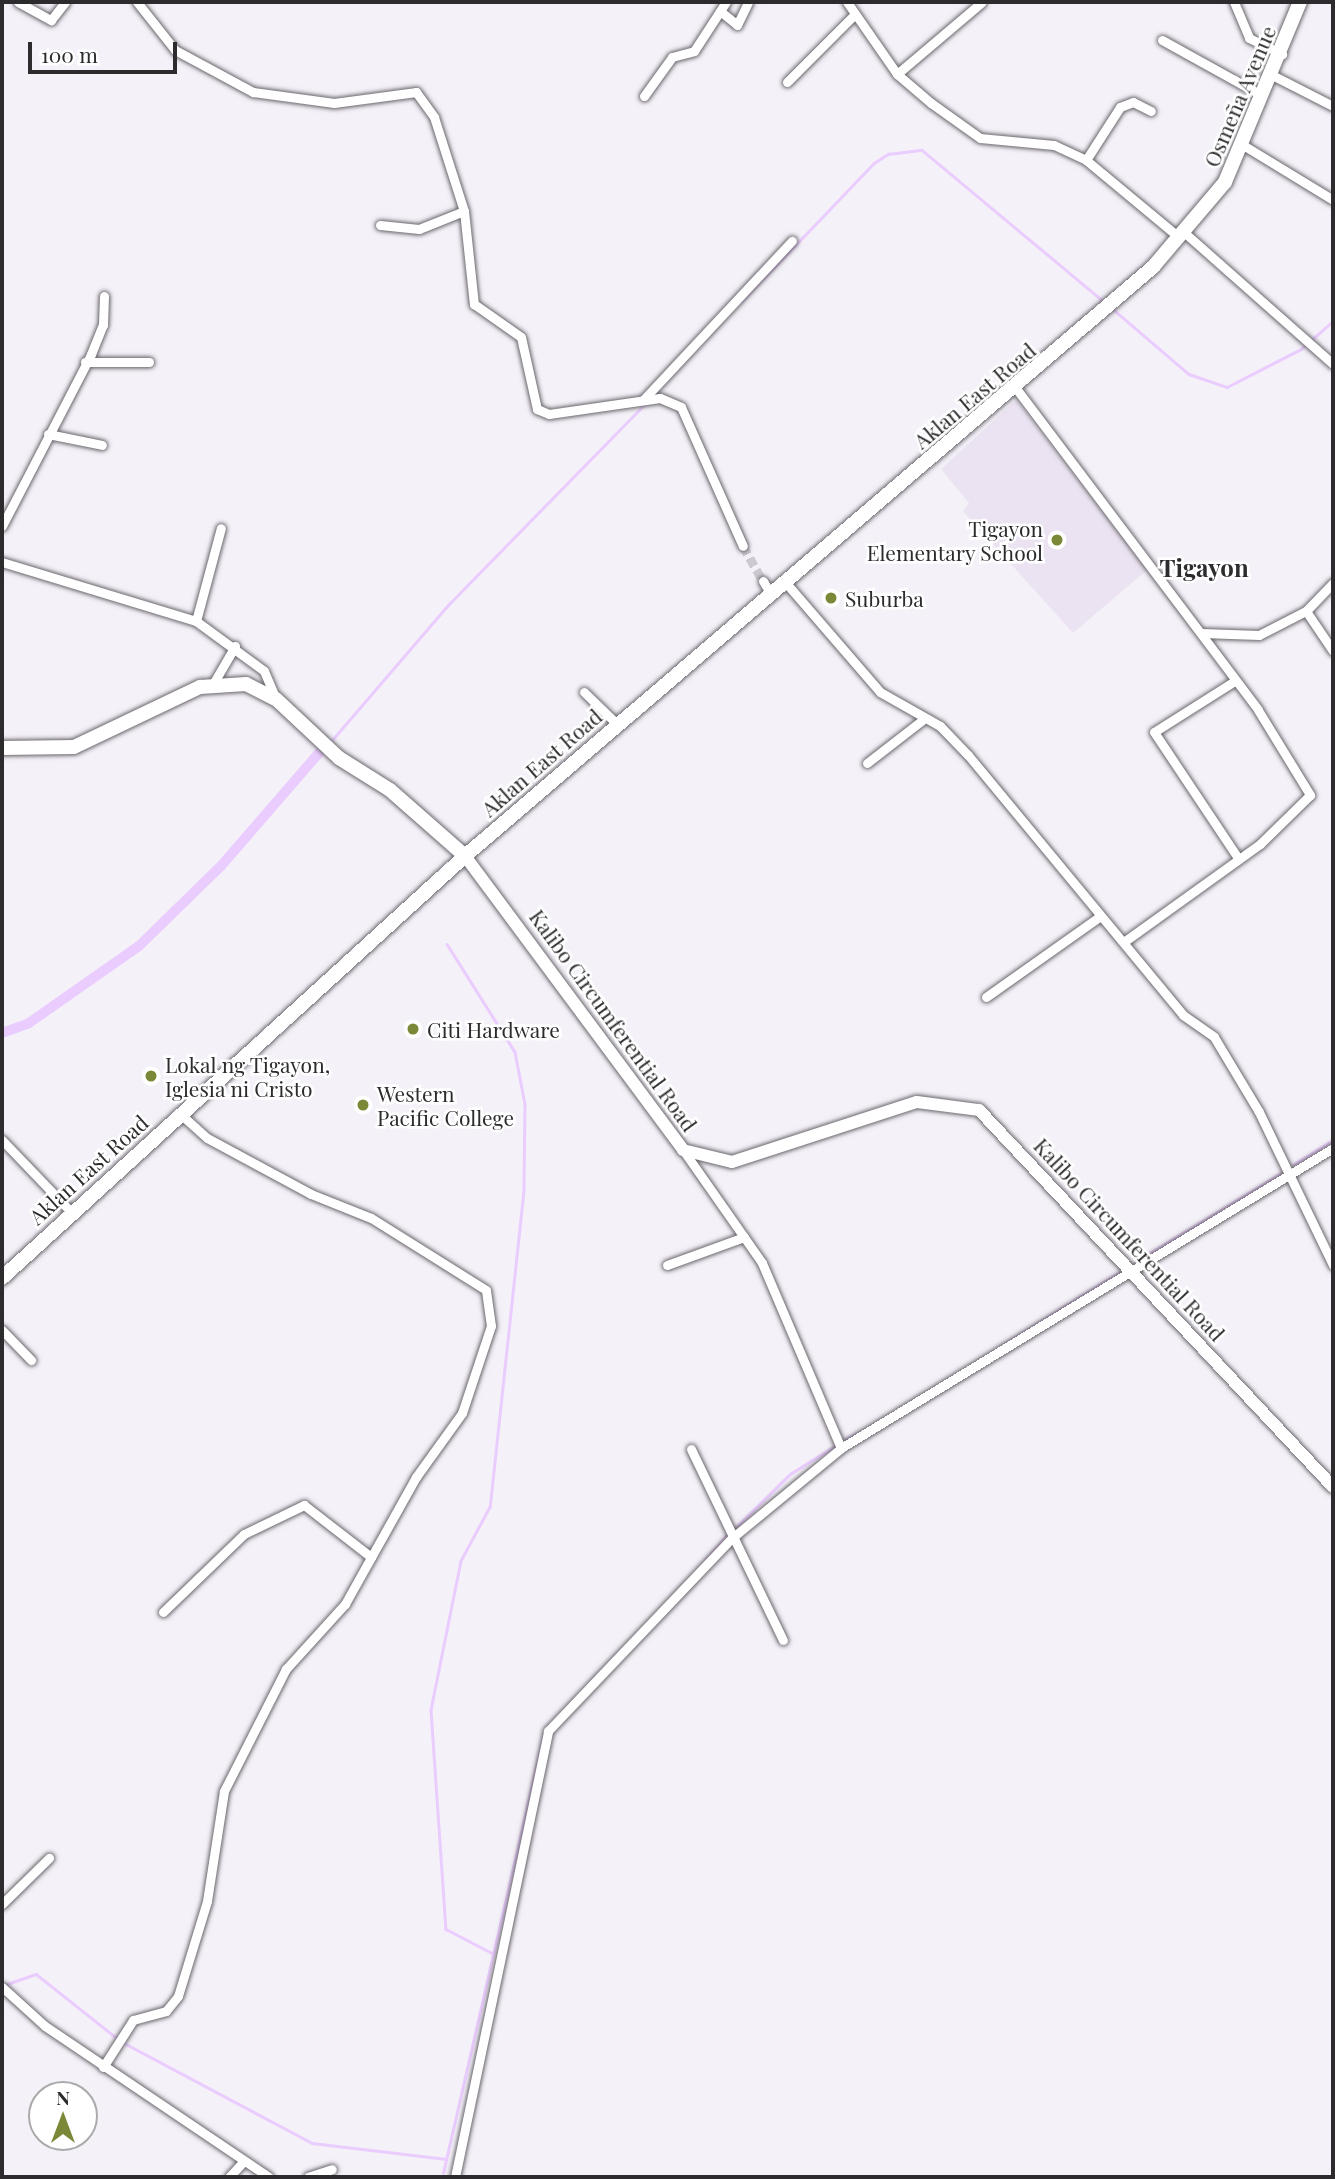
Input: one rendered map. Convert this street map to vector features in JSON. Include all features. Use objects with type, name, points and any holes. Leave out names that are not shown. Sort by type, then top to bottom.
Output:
[{"type":"main road","name":"Osmeña Avenue","points":[[1123,294],[1184,237],[1243,145],[1274,76],[1300,2]]},
{"type":"main road","name":"Aklan East Road","points":[[2,1278],[465,856],[1123,294]]},
{"type":"main road","name":"Kalibo Circumferential Road","points":[[2,748],[39,752],[82,745],[213,684],[246,684],[276,699],[339,758],[390,790],[465,856],[683,1150],[732,1162],[917,1102],[979,1110],[1333,1487]]},
{"type":"street","points":[[18,2],[51,20],[65,2]]},
{"type":"street","points":[[137,2],[175,50],[253,92],[291,101],[369,99],[416,92],[425,100],[464,211],[474,304],[521,337],[541,414],[643,400],[681,407],[743,546]]},
{"type":"street","points":[[644,96],[672,57],[690,56],[726,2]]},
{"type":"street","points":[[720,11],[737,24],[748,2]]},
{"type":"street","points":[[847,2],[897,74],[980,138],[1054,145],[1087,160],[1184,237],[1333,364]]},
{"type":"street","points":[[897,74],[982,2]]},
{"type":"street","points":[[1234,2],[1249,38],[1282,54]]},
{"type":"street","points":[[787,82],[855,14]]},
{"type":"street","points":[[1162,40],[1265,97]]},
{"type":"street","points":[[1274,76],[1333,106]]},
{"type":"street","points":[[1087,160],[1125,103],[1151,111]]},
{"type":"street","points":[[1243,145],[1333,200]]},
{"type":"street","points":[[380,225],[419,229],[464,211]]},
{"type":"street","points":[[643,400],[792,241]]},
{"type":"street","points":[[2,526],[103,325],[104,296]]},
{"type":"street","points":[[85,362],[149,362]]},
{"type":"street","points":[[1015,387],[1202,633],[1233,682],[1258,710],[1310,796],[1238,858],[1125,941]]},
{"type":"street","points":[[48,434],[102,445]]},
{"type":"street","points":[[196,621],[221,528]]},
{"type":"street","points":[[2,562],[196,621],[235,646],[271,680],[276,699]]},
{"type":"street","points":[[763,581],[772,596]]},
{"type":"street","points":[[786,583],[880,692],[925,718],[1006,797],[1099,917],[1125,941],[1183,1015],[1221,1046],[1291,1174],[1333,1265]]},
{"type":"street","points":[[1202,633],[1259,635],[1306,611],[1333,583]]},
{"type":"street","points":[[1306,611],[1333,651]]},
{"type":"street","points":[[213,684],[235,646]]},
{"type":"street","points":[[1233,682],[1154,732],[1238,858]]},
{"type":"street","points":[[584,692],[617,724]]},
{"type":"street","points":[[867,763],[925,718]]},
{"type":"street","points":[[986,997],[1099,917]]},
{"type":"street","points":[[103,2067],[133,2020],[166,2011],[178,1996],[207,1901],[225,1791],[286,1669],[345,1604],[416,1477],[462,1413],[491,1326],[486,1290],[372,1218],[311,1194],[207,1138],[180,1114]]},
{"type":"street","points":[[2,1140],[72,1212]]},
{"type":"street","points":[[454,2177],[548,1731],[732,1538],[841,1448],[1333,1148]]},
{"type":"street","points":[[683,1150],[762,1264],[841,1448]]},
{"type":"street","points":[[667,1265],[744,1237]]},
{"type":"street","points":[[2,1330],[31,1360]]},
{"type":"street","points":[[691,1450],[783,1640]]},
{"type":"street","points":[[163,1612],[244,1534],[304,1505],[371,1556]]},
{"type":"street","points":[[2,1904],[49,1858]]},
{"type":"street","points":[[2,1987],[103,2067],[242,2163],[269,2177]]},
{"type":"street","points":[[229,2177],[242,2163]]},
{"type":"street","points":[[308,2177],[332,2169]]},
{"type":"shaded area","name":"Tigayon Elementary School","points":[[1016,400],[1147,570],[1073,633],[963,511],[969,503],[941,469]]},
{"type":"waterway","points":[[742,301],[874,163],[888,154],[922,150],[1103,301]]},
{"type":"waterway","points":[[1114,310],[1189,374],[1227,387],[1301,349],[1333,321]]},
{"type":"waterway","points":[[332,740],[449,604],[644,405]]},
{"type":"waterway","points":[[2,1033],[29,1023],[139,946],[221,866],[319,753]]},
{"type":"waterway","points":[[447,944],[515,1052],[525,1104],[524,1191],[490,1507],[461,1561],[431,1710],[446,1929],[492,1953]]},
{"type":"waterway","points":[[1294,1164],[1333,1140]]},
{"type":"waterway","points":[[1143,1257],[1283,1172]]},
{"type":"waterway","points":[[1002,1345],[1118,1273]]},
{"type":"waterway","points":[[842,1441],[859,1432]]},
{"type":"waterway","points":[[734,1529],[790,1474],[836,1445]]},
{"type":"waterway","points":[[705,1560],[726,1536]]},
{"type":"waterway","points":[[443,2173],[543,1737]]},
{"type":"waterway","points":[[4,1985],[36,1974],[118,2039]]},
{"type":"waterway","points":[[126,2044],[312,2143],[446,2159]]},
{"type":"tunnel","points":[[743,546],[763,581]]},
{"type":"place","name":"Tigayon Elementary School","points":[[1057,540]]},
{"type":"place","name":"Suburba","points":[[831,598]]},
{"type":"place","name":"Citi Hardware","points":[[413,1029]]},
{"type":"place","name":"Lokal ng Tigayon, Iglesia ni Cristo","points":[[151,1076]]},
{"type":"place","name":"Western Pacific College","points":[[363,1105]]},
{"type":"district","name":"Tigayon","points":[[1204,568]]}]
